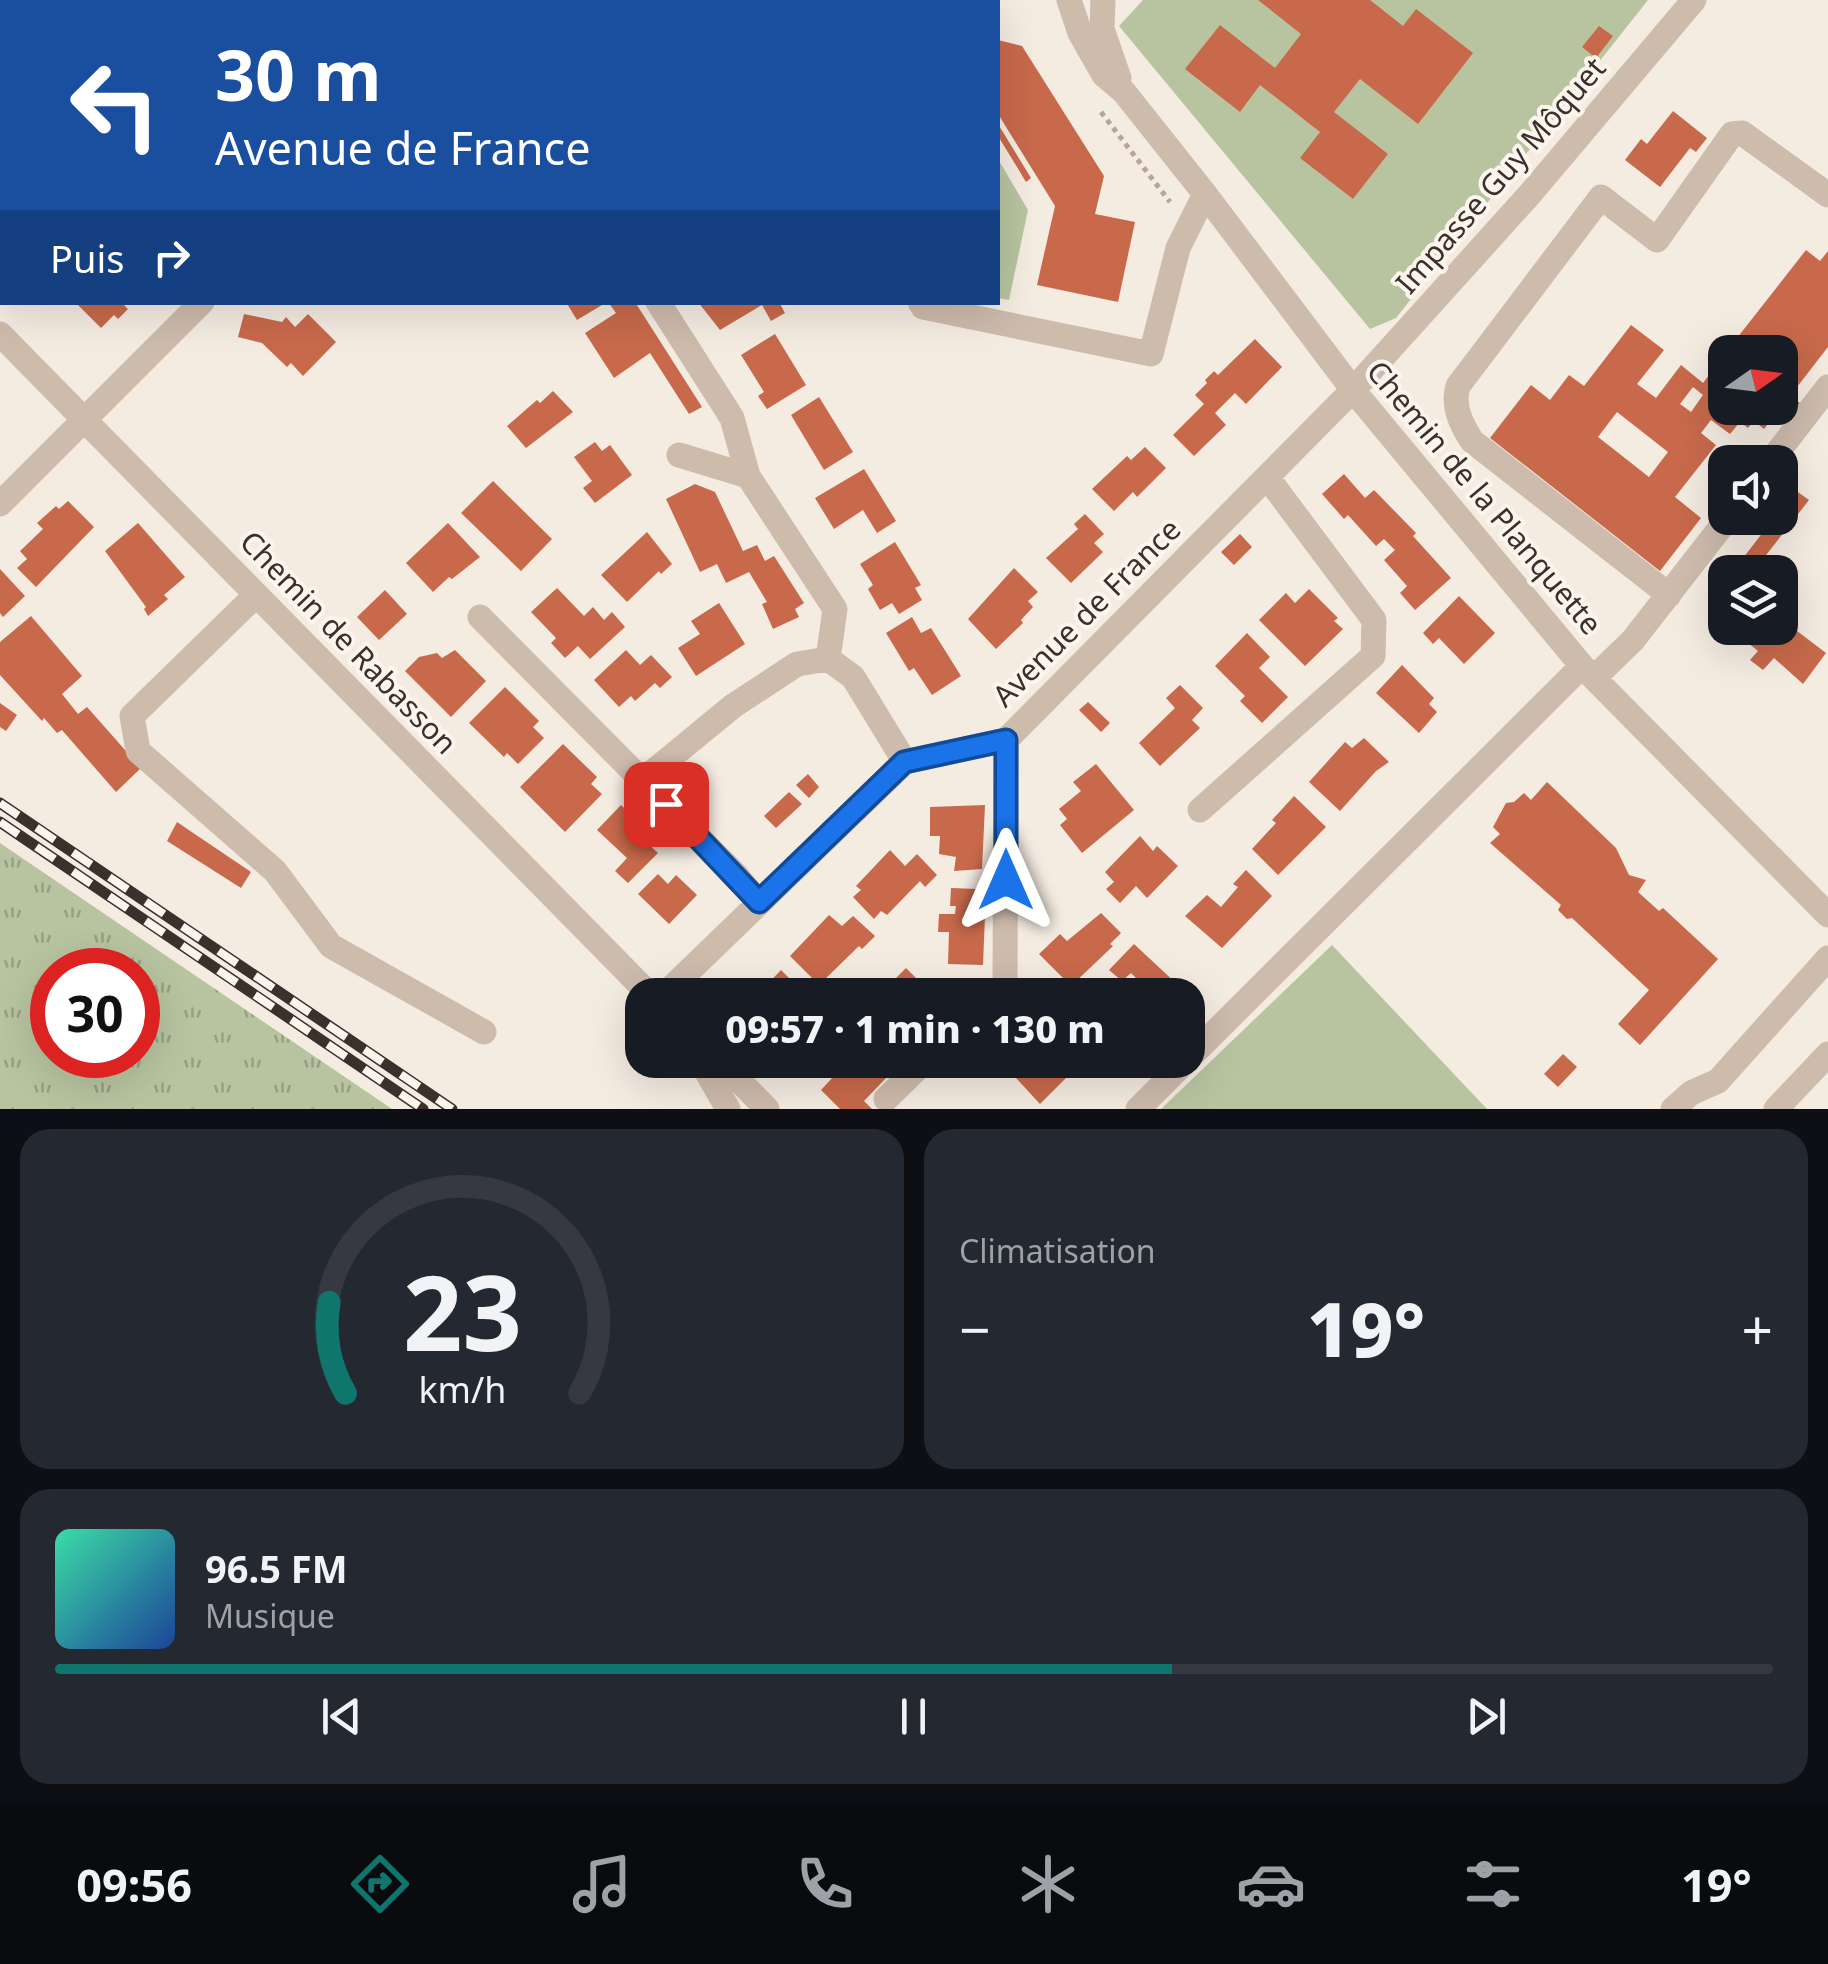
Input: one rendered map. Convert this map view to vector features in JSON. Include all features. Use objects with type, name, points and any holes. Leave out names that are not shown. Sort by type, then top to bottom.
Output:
[{"type":"street","name":"Chemin de la Planquette","points":[[1069,0],[1080,33],[1104,75],[1124,92],[1205,194],[1354,390],[1588,672],[1828,915]]},
{"type":"street","name":"Chemin de la Planquette","points":[[1104,0],[1102,29],[1124,92]]},
{"type":"street","name":"Impasse Guy Môquet","points":[[1354,390],[1530,194],[1694,0]]},
{"type":"street","points":[[1669,594],[1472,441],[1458,411],[1458,386],[1601,197],[1657,240],[1732,134],[1742,132],[1828,195]]},
{"type":"street","points":[[922,305],[1150,354],[1178,248],[1205,194]]},
{"type":"street","points":[[0,504],[199,305]]},
{"type":"street","points":[[660,305],[732,418],[748,476],[835,609],[828,659]]},
{"type":"street","name":"Chemin de Rabasson","points":[[0,334],[633,978]]},
{"type":"street","points":[[1783,445],[1828,387]]},
{"type":"street","name":"Avenue de France","points":[[904,762],[1006,740],[1354,390]]},
{"type":"street","points":[[679,455],[748,476]]},
{"type":"street","points":[[1200,810],[1373,656],[1374,620],[1267,477]]},
{"type":"street","points":[[1205,1043],[1588,672],[1633,640],[1715,535]]},
{"type":"street","points":[[256,595],[132,716],[138,751],[274,871],[330,946],[484,1032]]},
{"type":"street","points":[[480,617],[759,902]]},
{"type":"street","points":[[643,780],[733,706],[797,664],[828,659],[853,677],[904,762],[681,978]]},
{"type":"street","points":[[1006,740],[1006,978]]},
{"type":"street","points":[[1673,1109],[1691,1094],[1718,1081],[1828,958]]},
{"type":"street","points":[[1776,1109],[1828,1054]]},
{"type":"street","points":[[710,1078],[728,1109]]},
{"type":"street","points":[[737,1078],[767,1109]]},
{"type":"street","points":[[886,1098],[907,1078]]},
{"type":"street","points":[[1138,1109],[1169,1078]]},
{"type":"green space","points":[[1143,0],[1648,0],[1396,318],[1370,329],[1119,26]]},
{"type":"green space","points":[[1000,162],[1028,210],[1009,300],[1000,298]]},
{"type":"green space","points":[[0,843],[155,948],[30,948],[30,1078],[160,1078],[160,952],[392,1109],[0,1109]]},
{"type":"green space","points":[[1332,945],[1487,1109],[1161,1109],[1193,1078],[1205,1078],[1205,1067]]},
{"type":"building","points":[[1258,0],[1370,0],[1403,26],[1416,9],[1473,53],[1418,124],[1360,79],[1334,112],[1388,154],[1353,199],[1300,158],[1320,132],[1260,85],[1240,112],[1185,69],[1220,25],[1275,68],[1301,34]]},
{"type":"building","points":[[1599,26],[1613,36],[1596,58],[1582,47]]},
{"type":"building","points":[[1000,40],[1022,46],[1104,176],[1095,214],[1135,222],[1118,302],[1037,285],[1055,206],[1000,117]]},
{"type":"building","points":[[1673,111],[1707,138],[1696,152],[1690,148],[1660,187],[1625,160],[1641,139],[1647,144]]},
{"type":"building","points":[[1000,127],[1031,178],[1026,182],[1000,139]]},
{"type":"building","points":[[1806,250],[1820,261],[1828,251],[1828,347],[1798,386],[1798,335],[1739,335]]},
{"type":"building","points":[[78,305],[124,305],[128,309],[118,319],[114,315],[101,328]]},
{"type":"building","points":[[568,305],[602,305],[577,320]]},
{"type":"building","points":[[610,305],[637,305],[702,407],[689,414],[650,353],[614,378],[585,333],[616,313]]},
{"type":"building","points":[[700,305],[762,305],[720,330]]},
{"type":"building","points":[[762,305],[781,305],[785,313],[771,321]]},
{"type":"building","points":[[244,314],[282,322],[286,317],[295,327],[308,314],[336,342],[303,376],[291,363],[287,367],[262,343],[238,337]]},
{"type":"building","points":[[1631,325],[1664,350],[1637,384],[1656,398],[1681,365],[1703,383],[1708,376],[1708,424],[1701,433],[1716,445],[1708,445],[1708,455],[1675,497],[1701,518],[1660,571],[1490,438],[1531,385],[1550,400],[1569,375],[1584,386]],"holes":[[[1693,387],[1703,395],[1691,412],[1680,404]],[[1617,412],[1668,452],[1649,477],[1598,437]]]},
{"type":"building","points":[[775,334],[806,385],[767,409],[758,396],[764,392],[741,355]]},
{"type":"building","points":[[1255,339],[1282,367],[1246,404],[1235,393],[1215,413],[1226,425],[1194,456],[1173,435],[1204,404],[1195,395],[1207,383],[1205,380],[1214,371],[1218,375]]},
{"type":"building","points":[[553,391],[573,412],[526,448],[507,426]]},
{"type":"building","points":[[819,397],[853,452],[824,470],[791,415]]},
{"type":"building","points":[[1718,425],[1738,425],[1730,434]]},
{"type":"building","points":[[595,442],[602,451],[610,445],[632,475],[595,503],[583,488],[592,481],[574,457]]},
{"type":"building","points":[[1145,447],[1166,468],[1137,497],[1133,492],[1114,511],[1092,489],[1127,456],[1131,460]]},
{"type":"building","points":[[864,469],[896,521],[877,533],[863,510],[834,529],[815,498]]},
{"type":"building","points":[[1344,474],[1365,498],[1374,490],[1416,533],[1413,536],[1451,578],[1415,610],[1400,593],[1407,586],[1384,560],[1395,550],[1384,539],[1376,546],[1322,494]]},
{"type":"building","points":[[493,481],[552,539],[521,571],[461,513]]},
{"type":"building","points":[[695,484],[715,492],[743,551],[757,545],[765,561],[774,556],[804,603],[795,609],[799,617],[773,629],[762,604],[767,602],[749,572],[726,583],[717,564],[700,572],[666,499]]},
{"type":"building","points":[[1798,492],[1809,500],[1798,514]]},
{"type":"building","points":[[68,501],[94,527],[36,587],[17,568],[27,559],[20,551],[43,529],[37,523]]},
{"type":"building","points":[[1085,514],[1104,534],[1094,543],[1103,552],[1071,583],[1046,558],[1078,529],[1074,524]]},
{"type":"building","points":[[138,523],[185,577],[148,616],[146,607],[105,551]]},
{"type":"building","points":[[448,523],[480,557],[433,592],[406,563]]},
{"type":"building","points":[[647,532],[672,564],[661,574],[659,571],[627,602],[601,575]]},
{"type":"building","points":[[1240,534],[1252,547],[1234,565],[1221,552]]},
{"type":"building","points":[[1761,535],[1782,535],[1766,555],[1745,555]]},
{"type":"building","points":[[895,542],[921,585],[915,588],[922,600],[899,614],[892,603],[880,610],[868,589],[873,585],[860,564]]},
{"type":"building","points":[[1014,568],[1038,592],[1028,601],[1033,607],[1021,620],[1023,623],[996,649],[968,619]]},
{"type":"building","points":[[0,569],[25,596],[3,617],[0,613]]},
{"type":"building","points":[[557,588],[584,616],[593,607],[604,620],[612,612],[625,627],[590,659],[578,646],[565,658],[551,643],[556,638],[531,612]]},
{"type":"building","points":[[1309,589],[1338,618],[1334,621],[1343,629],[1305,666],[1259,620],[1286,593],[1295,603]]},
{"type":"building","points":[[385,590],[407,614],[379,640],[357,617]]},
{"type":"building","points":[[1459,596],[1495,633],[1464,664],[1439,638],[1433,644],[1423,633]]},
{"type":"building","points":[[719,603],[745,644],[696,676],[678,648],[700,634],[691,621]]},
{"type":"building","points":[[31,616],[82,676],[62,694],[78,714],[87,707],[141,768],[116,792],[62,730],[57,733],[44,718],[42,721],[0,675],[0,642]]},
{"type":"building","points":[[912,617],[921,633],[931,628],[961,676],[932,695],[914,668],[909,671],[886,633]]},
{"type":"building","points":[[1798,632],[1826,653],[1803,684],[1774,658],[1763,670],[1750,660],[1758,651],[1751,645],[1798,645]]},
{"type":"building","points":[[1247,633],[1270,657],[1259,668],[1288,697],[1262,723],[1240,701],[1245,696],[1215,666]]},
{"type":"building","points":[[455,650],[486,681],[451,717],[405,671],[419,657],[437,653],[442,658]]},
{"type":"building","points":[[626,650],[640,665],[651,655],[672,677],[660,688],[655,683],[635,701],[631,696],[619,707],[594,680]]},
{"type":"building","points":[[1402,665],[1434,698],[1429,704],[1437,712],[1419,733],[1376,693]]},
{"type":"building","points":[[1180,685],[1203,708],[1192,720],[1200,728],[1160,766],[1139,743],[1175,708],[1166,698]]},
{"type":"building","points":[[505,687],[539,721],[533,727],[544,738],[518,764],[507,753],[504,757],[469,723]]},
{"type":"building","points":[[1088,702],[1110,723],[1101,732],[1079,710]]},
{"type":"building","points":[[0,703],[17,715],[6,731],[0,727]]},
{"type":"building","points":[[1364,738],[1389,762],[1340,811],[1309,782],[1345,742],[1352,748]]},
{"type":"building","points":[[563,744],[597,777],[591,784],[602,794],[565,832],[520,787]]},
{"type":"building","points":[[1096,764],[1134,810],[1082,853],[1060,825],[1067,819],[1059,809],[1081,791],[1073,782]]},
{"type":"building","points":[[808,774],[819,787],[809,798],[796,785]]},
{"type":"building","points":[[1547,782],[1616,848],[1629,875],[1646,880],[1638,892],[1659,911],[1663,908],[1718,959],[1640,1045],[1618,1024],[1649,990],[1572,918],[1567,919],[1558,910],[1561,905],[1490,843],[1500,834],[1493,827],[1506,803],[1514,802],[1524,793],[1531,800]]},
{"type":"building","points":[[789,792],[802,804],[776,828],[764,816]]},
{"type":"building","points":[[1294,796],[1326,827],[1278,875],[1252,849]]},
{"type":"building","points":[[621,805],[651,834],[645,841],[658,853],[628,883],[615,871],[627,858],[597,830]]},
{"type":"building","points":[[985,805],[982,869],[954,871],[956,857],[939,854],[940,836],[930,836],[930,807]]},
{"type":"building","points":[[177,822],[251,872],[241,888],[167,841]]},
{"type":"building","points":[[1140,836],[1153,851],[1157,846],[1178,866],[1147,898],[1136,886],[1120,903],[1106,889],[1114,882],[1105,872]]},
{"type":"building","points":[[890,850],[905,866],[917,854],[937,875],[925,887],[920,881],[887,915],[881,911],[874,919],[853,897],[861,890],[856,886]]},
{"type":"building","points":[[1246,870],[1272,896],[1222,948],[1185,916],[1207,895],[1221,907]]},
{"type":"building","points":[[658,874],[668,884],[676,875],[697,895],[669,924],[638,894]]},
{"type":"building","points":[[951,888],[977,889],[976,915],[985,915],[983,965],[948,964],[949,932],[938,932],[939,914],[955,914],[956,906],[950,906]]},
{"type":"building","points":[[1101,913],[1121,933],[1079,978],[1063,978],[1039,954],[1060,934],[1067,941]]},
{"type":"building","points":[[829,915],[842,926],[853,916],[875,936],[826,978],[812,978],[790,956]]},
{"type":"building","points":[[1134,944],[1170,978],[1136,978],[1131,973],[1118,978],[1109,970]]},
{"type":"building","points":[[906,968],[916,978],[896,978]]},
{"type":"building","points":[[781,970],[789,978],[773,978]]},
{"type":"building","points":[[1563,1054],[1577,1067],[1558,1087],[1544,1074]]},
{"type":"building","points":[[832,1078],[886,1078],[864,1101],[872,1109],[840,1109],[821,1090]]},
{"type":"building","points":[[1016,1078],[1066,1078],[1040,1104]]},
{"type":"railway","points":[[0,803],[452,1109]]},
{"type":"railway","points":[[0,822],[423,1109]]},
{"type":"route","points":[[666,804],[759,902],[904,762],[1006,740],[1006,880]]}]
